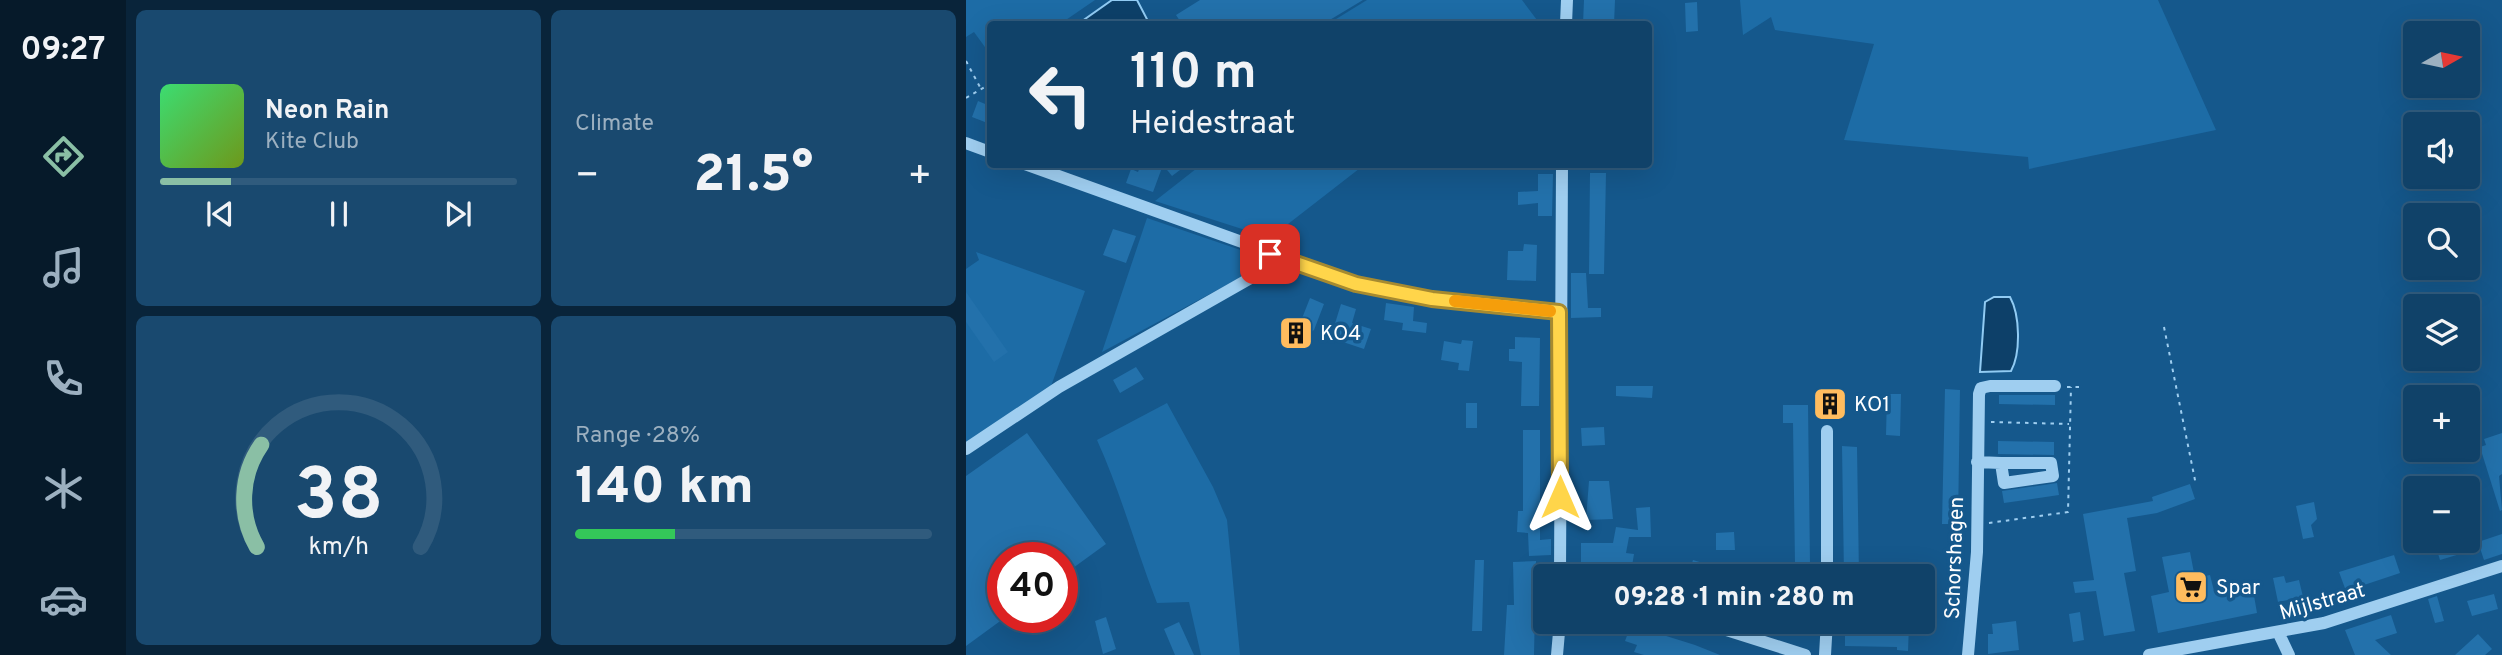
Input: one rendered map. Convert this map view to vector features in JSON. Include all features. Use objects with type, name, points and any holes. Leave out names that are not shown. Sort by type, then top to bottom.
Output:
[{"type":"street","points":[[1566,21],[1567,0]]},
{"type":"street","points":[[966,143],[987,151]]},
{"type":"street","points":[[1036,168],[1356,284],[1432,299],[1559,312]]},
{"type":"street","points":[[1560,564],[1559,312],[1562,168]]},
{"type":"street","points":[[966,449],[1037,401],[1284,259]]},
{"type":"street","name":"Schorshagen","points":[[1968,655],[1977,552],[1979,394],[1981,388],[1990,386],[2054,386]]},
{"type":"street","points":[[1827,431],[1827,564]]},
{"type":"street","points":[[1977,462],[2001,463]]},
{"type":"street","name":"Mijlstraat","points":[[2149,655],[2279,634],[2323,623],[2502,566]]},
{"type":"street","points":[[1558,655],[1559,634]]},
{"type":"street","points":[[1739,634],[1805,655]]},
{"type":"street","points":[[1825,655],[1826,634]]},
{"type":"street","points":[[2279,634],[2289,655]]},
{"type":"path","points":[[966,61],[981,89]]},
{"type":"path","points":[[966,98],[987,86]]},
{"type":"path","points":[[2164,327],[2196,485]]},
{"type":"path","points":[[1978,422],[2070,424]]},
{"type":"shaded area","points":[[966,0],[1095,0],[1064,21],[987,21],[987,50],[974,32],[966,37]]},
{"type":"shaded area","points":[[1112,0],[1137,0],[1148,21],[1082,21]]},
{"type":"shaded area","points":[[1367,0],[1522,0],[1538,21],[1333,21]]},
{"type":"shaded area","points":[[1740,0],[2158,0],[2216,130],[2029,169],[2028,157],[1844,140],[1874,44],[1775,30],[1771,17],[1743,35]]},
{"type":"shaded area","points":[[1197,168],[1360,168],[1270,238],[1155,201]]},
{"type":"shaded area","points":[[1147,218],[1261,257],[1263,261],[1260,267],[1102,352]]},
{"type":"shaded area","points":[[976,252],[1085,291],[1050,389],[966,445],[966,269],[979,260]]},
{"type":"shaded area","points":[[1994,297],[2010,297],[2016,314],[2018,344],[2011,371],[1980,372],[1985,302]]},
{"type":"shaded area","points":[[1167,403],[1213,487],[1227,520],[1240,655],[1201,655],[1189,602],[1157,603],[1114,480],[1097,440]]},
{"type":"building","points":[[1200,0],[1363,0],[1328,21],[1180,21],[1176,15]]},
{"type":"building","points":[[1584,0],[1615,0],[1614,21],[1583,21]]},
{"type":"building","points":[[1697,2],[1698,31],[1686,32],[1685,3]]},
{"type":"building","points":[[978,101],[987,105],[987,123],[972,117]]},
{"type":"building","points":[[1140,168],[1162,168],[1153,192],[1126,183],[1131,169],[1138,172]]},
{"type":"building","points":[[1165,168],[1183,168],[1172,176]]},
{"type":"building","points":[[1590,173],[1606,173],[1604,274],[1589,274]]},
{"type":"building","points":[[1538,174],[1553,174],[1552,216],[1538,216],[1538,203],[1518,205],[1518,192],[1538,191]]},
{"type":"building","points":[[1113,229],[1136,236],[1126,263],[1103,255]]},
{"type":"building","points":[[1524,244],[1537,245],[1536,281],[1507,280],[1508,251],[1523,251]]},
{"type":"building","points":[[1571,273],[1586,273],[1588,308],[1601,308],[1601,317],[1571,318]]},
{"type":"building","points":[[966,292],[1008,352],[994,362],[966,322]]},
{"type":"building","points":[[1310,298],[1324,304],[1314,330],[1296,343],[1288,337],[1292,324],[1299,326]]},
{"type":"building","points":[[1386,303],[1414,307],[1413,321],[1427,323],[1426,333],[1402,330],[1403,323],[1384,320]]},
{"type":"building","points":[[1341,304],[1356,309],[1352,323],[1371,329],[1364,349],[1337,340],[1339,332],[1333,330]]},
{"type":"building","points":[[1515,337],[1540,338],[1539,406],[1521,406],[1522,362],[1509,361],[1509,349],[1515,349]]},
{"type":"building","points":[[1462,340],[1473,341],[1469,371],[1458,370],[1459,363],[1441,360],[1444,341],[1461,344]]},
{"type":"building","points":[[1136,367],[1144,379],[1120,393],[1113,380]]},
{"type":"building","points":[[1616,386],[1653,386],[1652,398],[1616,396]]},
{"type":"building","points":[[1945,389],[1960,390],[1958,524],[1942,524]]},
{"type":"building","points":[[1887,394],[1901,394],[1900,436],[1886,435]]},
{"type":"building","points":[[1999,395],[2055,395],[2055,405],[1999,404]]},
{"type":"building","points":[[1466,403],[1477,403],[1477,428],[1466,428]]},
{"type":"building","points":[[1783,405],[1808,405],[1810,564],[1795,564],[1793,423],[1783,423]]},
{"type":"building","points":[[1604,427],[1605,445],[1582,446],[1581,428]]},
{"type":"building","points":[[1523,430],[1540,430],[1540,540],[1551,539],[1551,555],[1529,556],[1528,533],[1517,532],[1518,511],[1523,511]]},
{"type":"building","points":[[1027,433],[1106,544],[1078,564],[1078,542],[987,542],[987,631],[966,646],[966,476]]},
{"type":"building","points":[[2502,433],[2500,511],[2480,447],[2486,445],[2484,439]]},
{"type":"building","points":[[1998,441],[2054,442],[2054,455],[1998,454]]},
{"type":"building","points":[[1842,446],[1857,447],[1859,564],[1844,564]]},
{"type":"building","points":[[1589,481],[1609,481],[1613,519],[1586,520]]},
{"type":"building","points":[[2057,483],[2059,495],[2004,503],[2002,491]]},
{"type":"building","points":[[2190,484],[2195,499],[2157,513],[2127,518],[2136,571],[2124,573],[2135,631],[2104,636],[2096,591],[2075,593],[2073,582],[2094,580],[2083,514],[2153,501],[2152,497]]},
{"type":"building","points":[[2314,502],[2317,519],[2311,525],[2314,537],[2303,539],[2296,506]]},
{"type":"building","points":[[1650,507],[1651,537],[1629,537],[1626,553],[1634,554],[1632,564],[1581,564],[1581,543],[1613,543],[1616,527],[1638,530],[1636,508]]},
{"type":"building","points":[[1734,532],[1735,550],[1716,550],[1716,533]]},
{"type":"building","points":[[2502,534],[2502,554],[2484,560],[2480,541]]},
{"type":"building","name":"Spar","points":[[2190,552],[2195,578],[2210,575],[2214,591],[2252,584],[2257,613],[2158,633],[2151,596],[2169,592],[2162,557]]},
{"type":"building","points":[[2438,553],[2463,553],[2440,560]]},
{"type":"building","points":[[2394,555],[2400,573],[2346,591],[2339,572]]},
{"type":"building","points":[[1475,560],[1484,560],[1482,631],[1472,631]]},
{"type":"building","points":[[1536,561],[1533,564],[1534,655],[1504,655],[1507,605],[1514,605],[1513,562]]},
{"type":"building","points":[[2284,576],[2286,583],[2299,580],[2303,597],[2278,602],[2273,578]]},
{"type":"building","points":[[2494,594],[2498,609],[2472,616],[2467,601]]},
{"type":"building","points":[[2437,596],[2444,621],[2435,623],[2428,599]]},
{"type":"building","points":[[2080,612],[2084,640],[2073,642],[2069,614]]},
{"type":"building","points":[[2391,615],[2397,633],[2375,640],[2391,655],[2355,655],[2345,630]]},
{"type":"building","points":[[1106,617],[1116,649],[1103,654],[1095,621]]},
{"type":"building","points":[[2016,621],[2019,650],[1988,654],[1988,634],[1993,634],[1992,624]]},
{"type":"building","points":[[1179,622],[1194,655],[1175,655],[1164,629]]},
{"type":"building","points":[[1628,634],[1660,634],[1720,655],[1644,655],[1634,652],[1637,645],[1625,641]]},
{"type":"building","points":[[1845,634],[1909,634],[1908,651],[1897,650],[1897,647],[1845,646]]},
{"type":"building","points":[[2478,634],[2492,649],[2485,655],[2455,655]]},
{"type":"slow traffic","points":[[1455,301],[1550,311]]},
{"type":"place","name":"KO4","points":[[1296,333]]},
{"type":"place","name":"KO1","points":[[1830,404]]},
{"type":"place","name":"Spar","points":[[2191,587]]},
{"type":"route","points":[[1270,254],[1356,284],[1432,299],[1559,312],[1560,497]]}]
